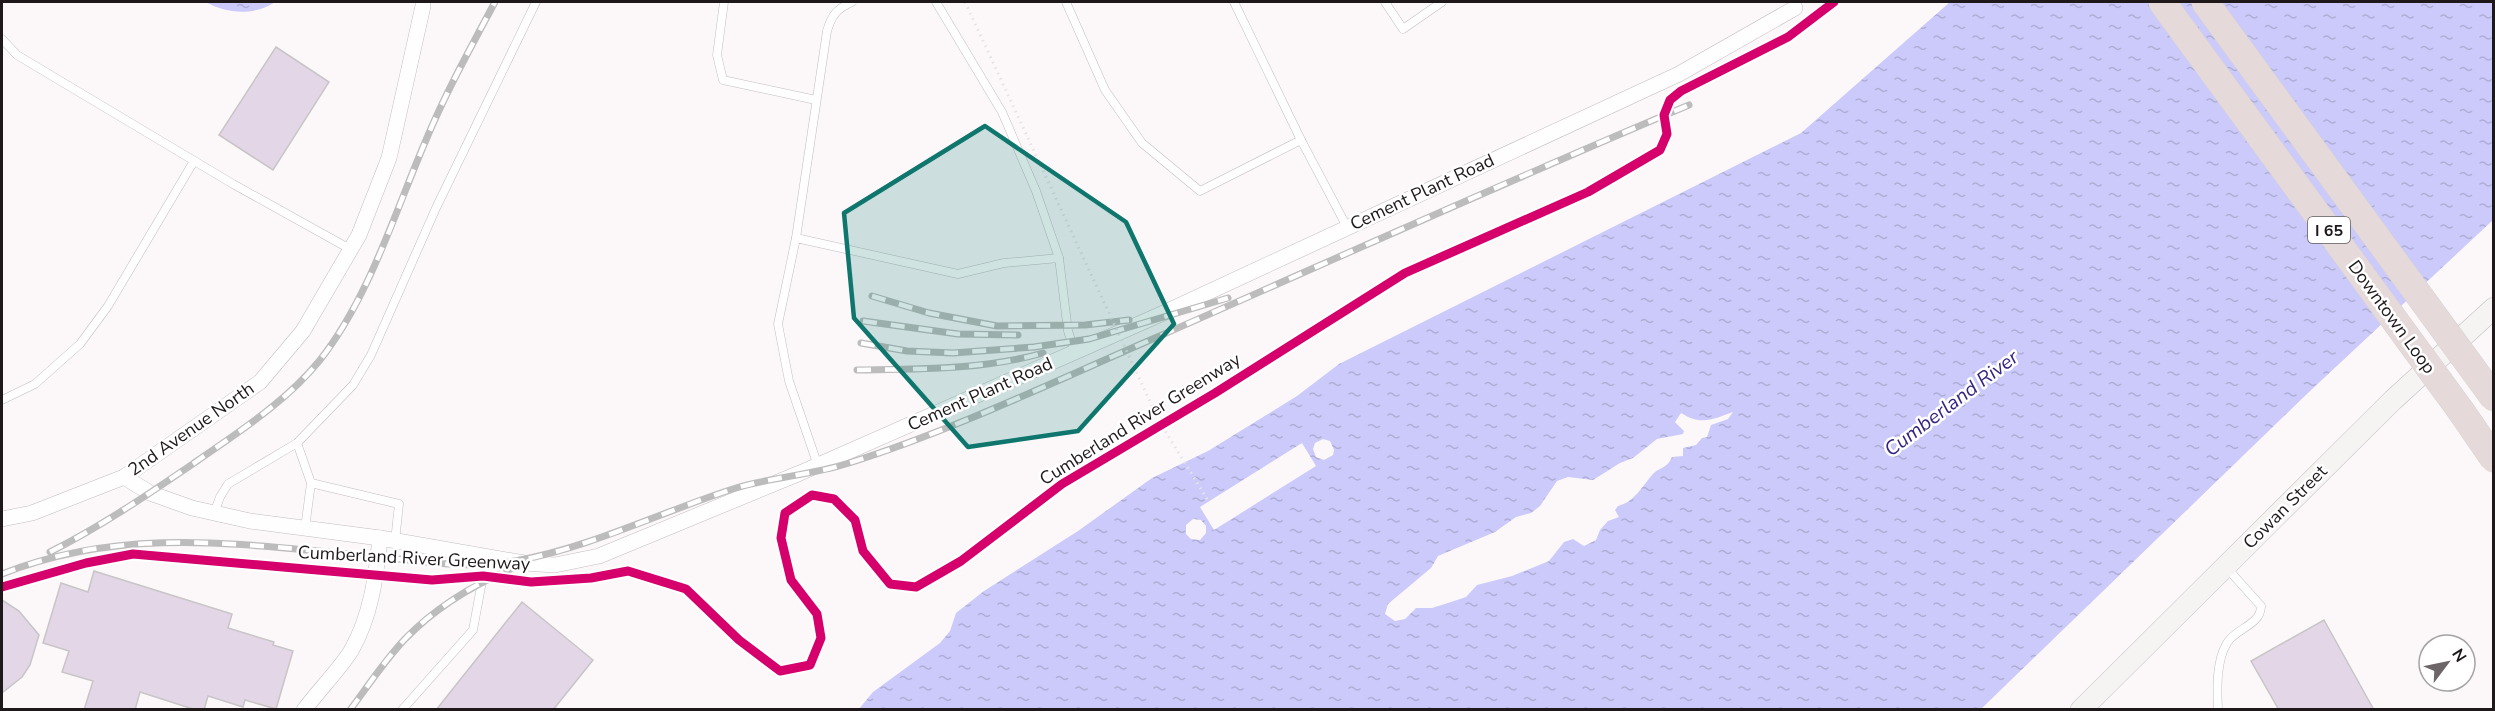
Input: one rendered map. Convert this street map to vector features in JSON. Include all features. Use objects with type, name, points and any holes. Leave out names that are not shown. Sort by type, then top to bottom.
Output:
[{"type":"highway","name":"Downtown Loop","points":[[2162,2],[2447,392],[2493,459]]},
{"type":"highway","name":"Downtown Loop","points":[[2205,2],[2493,398]]},
{"type":"street","name":"2nd Avenue North","points":[[2,519],[32,513],[124,477],[260,382],[303,331],[359,235],[389,158],[424,4]]},
{"type":"street","name":"Cement Plant Road","points":[[124,477],[150,493],[192,508],[250,520],[388,539],[524,563],[555,565],[599,556],[818,466],[1075,352],[1679,74],[1793,4]]},
{"type":"street","name":"Cowan Street","points":[[2081,709],[2393,400],[2493,308]]},
{"type":"street","points":[[304,710],[351,651],[369,608],[388,539]]},
{"type":"lane","points":[[214,513],[220,496],[228,484],[297,443],[353,385],[371,355],[436,208],[536,2]]},
{"type":"lane","points":[[724,2],[717,54],[723,80],[816,100]]},
{"type":"lane","points":[[818,466],[789,381],[778,324],[796,238],[831,16],[838,9],[852,2]]},
{"type":"lane","points":[[936,2],[1002,112],[1036,191],[1059,258],[1068,331],[1075,352]]},
{"type":"lane","points":[[1066,2],[1105,90],[1142,143],[1200,191],[1301,140]]},
{"type":"lane","points":[[1234,2],[1301,140],[1347,227]]},
{"type":"lane","points":[[1385,2],[1403,29],[1442,2]]},
{"type":"lane","points":[[2,39],[17,55],[194,161],[350,249]]},
{"type":"lane","points":[[2,400],[35,384],[80,344],[108,306],[194,161]]},
{"type":"lane","points":[[796,238],[958,274],[1004,263],[1059,258]]},
{"type":"lane","points":[[297,443],[311,483],[305,528]]},
{"type":"lane","points":[[311,483],[399,504],[388,539]]},
{"type":"lane","points":[[402,710],[473,630],[483,576],[482,555]]},
{"type":"lane","points":[[2218,710],[2217,685],[2226,644],[2237,632],[2256,621],[2261,613],[2261,606],[2225,566]]},
{"type":"path","points":[[965,2],[1159,421],[1209,502]]},
{"type":"highlighted area","points":[[985,126],[1126,222],[1174,324],[1078,431],[968,447],[854,318],[844,213]]},
{"type":"water","points":[[206,2],[275,2],[258,10],[240,12],[223,9]]},
{"type":"water","name":"Cumberland River","points":[[1950,2],[2493,2],[2493,220],[2309,392],[1981,709],[858,710],[873,692],[940,643],[950,631],[956,613],[984,591],[1078,531],[1152,478],[1208,451],[1297,396],[1339,364],[1801,133]],"holes":[[[1733,412],[1728,419],[1711,425],[1707,437],[1702,438],[1696,445],[1683,448],[1683,456],[1672,457],[1665,466],[1652,475],[1633,498],[1618,506],[1615,510],[1619,517],[1608,521],[1600,530],[1596,540],[1584,546],[1573,539],[1564,542],[1549,561],[1512,576],[1477,585],[1466,597],[1432,608],[1416,608],[1405,619],[1395,621],[1385,614],[1388,604],[1431,568],[1438,556],[1495,532],[1516,517],[1531,513],[1540,506],[1557,481],[1568,477],[1593,480],[1620,463],[1633,458],[1657,439],[1683,434],[1684,431],[1675,422],[1681,413],[1695,419],[1713,419]],[[1323,439],[1330,441],[1334,450],[1333,455],[1324,460],[1316,457],[1313,449],[1315,443]],[[1302,443],[1316,466],[1214,530],[1200,507]],[[1193,519],[1201,520],[1206,526],[1206,533],[1200,540],[1191,539],[1186,534],[1186,525]]]},
{"type":"building","points":[[276,47],[329,82],[273,170],[219,135]]},
{"type":"building","points":[[94,571],[232,614],[228,628],[274,642],[273,645],[293,651],[276,709],[245,700],[243,707],[208,696],[204,710],[196,710],[140,692],[135,710],[84,710],[93,681],[62,672],[69,651],[43,643],[61,583],[88,592]]},
{"type":"building","points":[[2,600],[19,611],[39,635],[30,665],[22,677],[2,693]]},
{"type":"building","points":[[522,602],[593,660],[553,710],[436,710]]},
{"type":"building","points":[[2324,620],[2374,710],[2279,710],[2251,661]]},
{"type":"railway","points":[[50,552],[125,509],[246,427],[293,389],[320,360],[353,310],[367,282],[434,122],[495,2]]},
{"type":"railway","points":[[2,574],[48,559],[94,549],[185,542],[277,547],[461,565],[497,564],[543,555],[599,538],[736,488],[835,467],[927,436],[1689,105]]},
{"type":"railway","points":[[872,296],[929,313],[997,326],[1085,325],[1129,320]]},
{"type":"railway","points":[[861,343],[907,351],[953,353],[1034,347],[1089,339],[1228,298]]},
{"type":"railway","points":[[863,321],[958,334],[1018,335]]},
{"type":"railway","points":[[857,370],[974,366],[1043,353]]},
{"type":"railway","points":[[350,710],[391,656],[417,627],[458,596],[518,566]]},
{"type":"cycle path","name":"Cumberland River Greenway","points":[[2,587],[86,563],[133,554],[432,580],[483,576],[531,582],[591,578],[628,571],[686,589],[739,640],[780,671],[810,665],[821,638],[817,614],[791,580],[781,538],[785,513],[812,495],[834,499],[855,520],[863,551],[890,584],[916,587],[961,561],[1062,484],[1215,393],[1405,273],[1588,192],[1660,150],[1667,134],[1664,115],[1670,100],[1681,91],[1788,37],[1834,2]]}]
